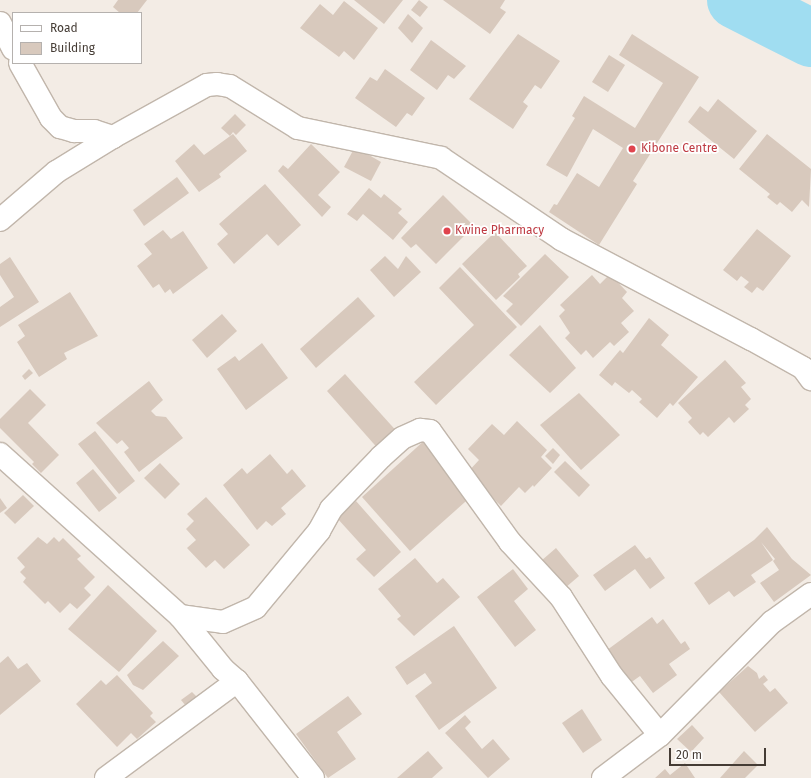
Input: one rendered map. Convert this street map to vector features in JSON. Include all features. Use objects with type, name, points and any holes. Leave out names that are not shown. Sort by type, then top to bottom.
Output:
[{"type":"street","points":[[0,23],[12,47]]},
{"type":"street","points":[[21,64],[40,101],[60,127],[113,137]]},
{"type":"street","points":[[0,220],[56,172],[113,137],[207,85],[217,84],[230,86],[298,128],[441,158],[561,239],[803,368],[811,379]]},
{"type":"street","points":[[180,616],[223,622],[256,607],[320,531],[331,509],[381,458],[402,438],[420,430],[430,431],[510,542],[561,597],[612,676],[660,735]]},
{"type":"street","points":[[0,454],[180,616],[223,668],[237,681],[313,778]]},
{"type":"street","points":[[603,778],[660,735],[772,622],[811,594]]},
{"type":"street","points":[[106,778],[237,681]]},
{"type":"building","points":[[118,0],[147,0],[138,12],[119,12],[113,7]]},
{"type":"building","points":[[354,0],[403,0],[384,24]]},
{"type":"building","points":[[419,0],[428,7],[420,17],[411,10]]},
{"type":"building","points":[[443,0],[505,0],[500,8],[506,12],[490,34]]},
{"type":"building","points":[[344,1],[378,28],[354,60],[344,51],[339,57],[300,28],[320,4],[333,15]]},
{"type":"building","points":[[408,14],[423,28],[412,43],[398,28]]},
{"type":"building","points":[[518,34],[560,61],[541,89],[535,85],[523,102],[528,106],[513,129],[469,99]]},
{"type":"building","points":[[632,34],[699,77],[633,181],[637,184],[599,245],[549,212],[554,204],[557,205],[577,173],[599,187],[623,148],[593,129],[567,177],[546,165],[575,118],[572,116],[584,96],[635,128],[663,83],[619,55]]},
{"type":"building","points":[[431,40],[466,66],[454,79],[448,75],[437,90],[410,70]]},
{"type":"building","points":[[609,55],[625,65],[608,92],[592,82]]},
{"type":"building","points":[[385,69],[425,98],[412,116],[407,113],[396,127],[355,98],[370,77],[377,81]]},
{"type":"building","points":[[718,99],[757,131],[734,159],[688,122],[700,106],[708,112]]},
{"type":"building","points":[[235,114],[246,125],[236,135],[233,132],[230,136],[221,128]]},
{"type":"building","points":[[233,134],[247,151],[219,174],[221,177],[199,192],[175,161],[194,144],[204,155]]},
{"type":"building","points":[[767,134],[811,169],[809,207],[802,200],[792,212],[780,202],[777,205],[767,197],[770,194],[739,169]]},
{"type":"building","points":[[311,144],[340,172],[318,195],[331,207],[322,217],[278,171],[283,165],[288,169]]},
{"type":"building","points":[[355,147],[381,162],[371,181],[344,167]]},
{"type":"building","points":[[177,177],[189,193],[144,226],[133,210]]},
{"type":"building","points":[[265,184],[301,225],[278,246],[267,234],[234,264],[217,244],[228,234],[219,224]]},
{"type":"building","points":[[369,188],[381,198],[384,194],[402,209],[398,213],[408,222],[393,240],[363,214],[357,221],[347,214]]},
{"type":"building","points":[[443,195],[474,226],[436,264],[416,244],[411,248],[401,238]]},
{"type":"building","points":[[757,229],[791,256],[763,291],[757,287],[752,293],[744,287],[749,282],[741,276],[737,281],[723,270]]},
{"type":"building","points":[[163,230],[171,239],[183,231],[208,268],[173,294],[170,289],[165,293],[159,284],[153,288],[137,266],[152,254],[144,244]]},
{"type":"building","points":[[495,232],[527,266],[518,274],[520,277],[496,300],[462,264]]},
{"type":"building","points":[[545,254],[569,277],[521,326],[506,311],[513,304],[503,296]]},
{"type":"building","points":[[385,256],[398,269],[406,256],[421,272],[394,297],[370,270]]},
{"type":"building","points":[[10,257],[39,302],[0,327],[0,307],[14,297],[0,275],[0,264]]},
{"type":"building","points":[[460,267],[517,327],[436,405],[414,382],[474,325],[439,288]]},
{"type":"building","points":[[610,274],[627,292],[622,298],[634,311],[621,323],[629,332],[614,346],[610,342],[593,358],[586,350],[581,355],[565,338],[570,333],[559,316],[565,310],[560,305],[592,275],[600,284]]},
{"type":"building","points":[[70,292],[98,336],[64,353],[67,359],[39,377],[17,342],[25,336],[18,325]]},
{"type":"building","points":[[358,297],[375,316],[316,368],[300,349]]},
{"type":"building","points":[[222,314],[237,331],[207,358],[192,340]]},
{"type":"building","points":[[649,318],[669,335],[661,345],[698,377],[673,406],[670,403],[657,418],[639,402],[642,399],[632,390],[629,393],[615,382],[612,386],[599,375],[620,350],[623,353]]},
{"type":"building","points":[[540,325],[576,368],[550,393],[509,355]]},
{"type":"building","points":[[262,343],[288,378],[246,410],[217,369],[235,356],[239,361]]},
{"type":"building","points":[[725,360],[746,383],[741,387],[751,399],[745,405],[749,409],[734,423],[729,417],[708,437],[703,432],[700,435],[688,422],[692,418],[678,403]]},
{"type":"building","points":[[29,369],[33,373],[25,380],[22,376]]},
{"type":"building","points":[[345,374],[400,435],[381,452],[327,391]]},
{"type":"building","points":[[149,381],[163,400],[151,411],[156,416],[166,417],[183,438],[139,472],[124,452],[129,448],[122,440],[117,444],[96,423]]},
{"type":"building","points":[[30,389],[46,405],[28,423],[59,455],[41,473],[32,464],[34,462],[0,428],[0,419]]},
{"type":"building","points":[[579,393],[620,435],[581,470],[540,425]]},
{"type":"building","points":[[517,421],[547,450],[541,457],[552,468],[534,487],[533,485],[525,493],[519,487],[501,506],[467,473],[479,460],[468,449],[492,424],[504,435]]},
{"type":"building","points":[[95,431],[135,481],[119,494],[78,444]]},
{"type":"building","points":[[426,439],[474,494],[410,551],[362,497]]},
{"type":"building","points":[[553,448],[560,455],[553,464],[545,456]]},
{"type":"building","points":[[270,454],[287,474],[292,469],[306,486],[281,508],[286,514],[272,526],[266,521],[257,530],[223,485],[242,468],[247,474]]},
{"type":"building","points":[[565,461],[590,485],[579,497],[554,472]]},
{"type":"building","points":[[160,463],[180,484],[165,499],[144,478]]},
{"type":"building","points":[[93,469],[117,498],[99,512],[76,483]]},
{"type":"building","points":[[23,495],[34,506],[15,524],[4,513]]},
{"type":"building","points":[[206,497],[250,545],[224,569],[215,560],[206,568],[187,548],[196,540],[186,529],[194,521],[187,514]]},
{"type":"building","points":[[0,498],[7,508],[0,513]]},
{"type":"building","points":[[356,501],[401,552],[374,577],[356,559],[366,550],[337,518]]},
{"type":"building","points":[[767,527],[792,559],[811,575],[774,602],[760,583],[779,570],[773,561],[775,559],[761,542],[773,560],[751,575],[756,582],[734,597],[729,591],[709,605],[694,583],[754,540]]},
{"type":"building","points":[[38,537],[47,544],[54,537],[59,542],[63,538],[81,556],[77,559],[95,577],[84,588],[91,595],[77,609],[70,603],[60,613],[48,601],[45,604],[23,582],[26,578],[20,572],[25,567],[17,558]]},
{"type":"building","points":[[635,545],[646,559],[650,557],[665,578],[650,589],[635,569],[605,591],[593,575]]},
{"type":"building","points":[[556,548],[579,576],[565,588],[541,561]]},
{"type":"building","points":[[415,558],[437,583],[443,578],[460,597],[414,636],[397,619],[401,616],[378,589]]},
{"type":"building","points":[[513,569],[528,589],[514,601],[536,630],[515,647],[477,597]]},
{"type":"building","points":[[108,585],[157,631],[119,672],[68,629]]},
{"type":"building","points":[[652,617],[657,624],[663,619],[681,644],[685,641],[690,649],[669,664],[677,675],[653,693],[640,676],[626,686],[603,653]]},
{"type":"building","points":[[454,626],[497,688],[439,730],[415,696],[432,683],[425,673],[407,685],[395,667]]},
{"type":"building","points":[[163,641],[179,656],[143,690],[133,685],[127,675]]},
{"type":"building","points":[[8,656],[18,669],[27,663],[41,681],[0,715],[0,663]]},
{"type":"building","points":[[748,666],[757,673],[759,679],[764,675],[768,680],[763,684],[770,692],[775,688],[788,703],[755,732],[719,692]]},
{"type":"building","points":[[117,675],[153,713],[150,716],[156,722],[137,739],[131,733],[117,747],[76,704],[101,680],[106,685]]},
{"type":"building","points":[[192,692],[197,697],[186,706],[181,700]]},
{"type":"building","points":[[348,696],[362,714],[337,732],[356,759],[328,778],[296,734]]},
{"type":"building","points":[[582,709],[602,740],[583,753],[562,723]]},
{"type":"building","points":[[465,715],[471,722],[465,728],[482,749],[493,739],[510,759],[488,778],[445,733]]},
{"type":"building","points":[[692,725],[704,738],[691,752],[677,739]]},
{"type":"building","points":[[428,751],[443,768],[432,778],[397,778]]},
{"type":"building","points":[[744,751],[758,765],[745,778],[720,778]]},
{"type":"building","points":[[685,763],[695,778],[655,778],[665,769],[670,775]]},
{"type":"waterway","points":[[736,0],[811,38]]},
{"type":"place","name":"Kibone Centre","points":[[632,149]]},
{"type":"place","name":"Kwine Pharmacy","points":[[447,231]]}]
